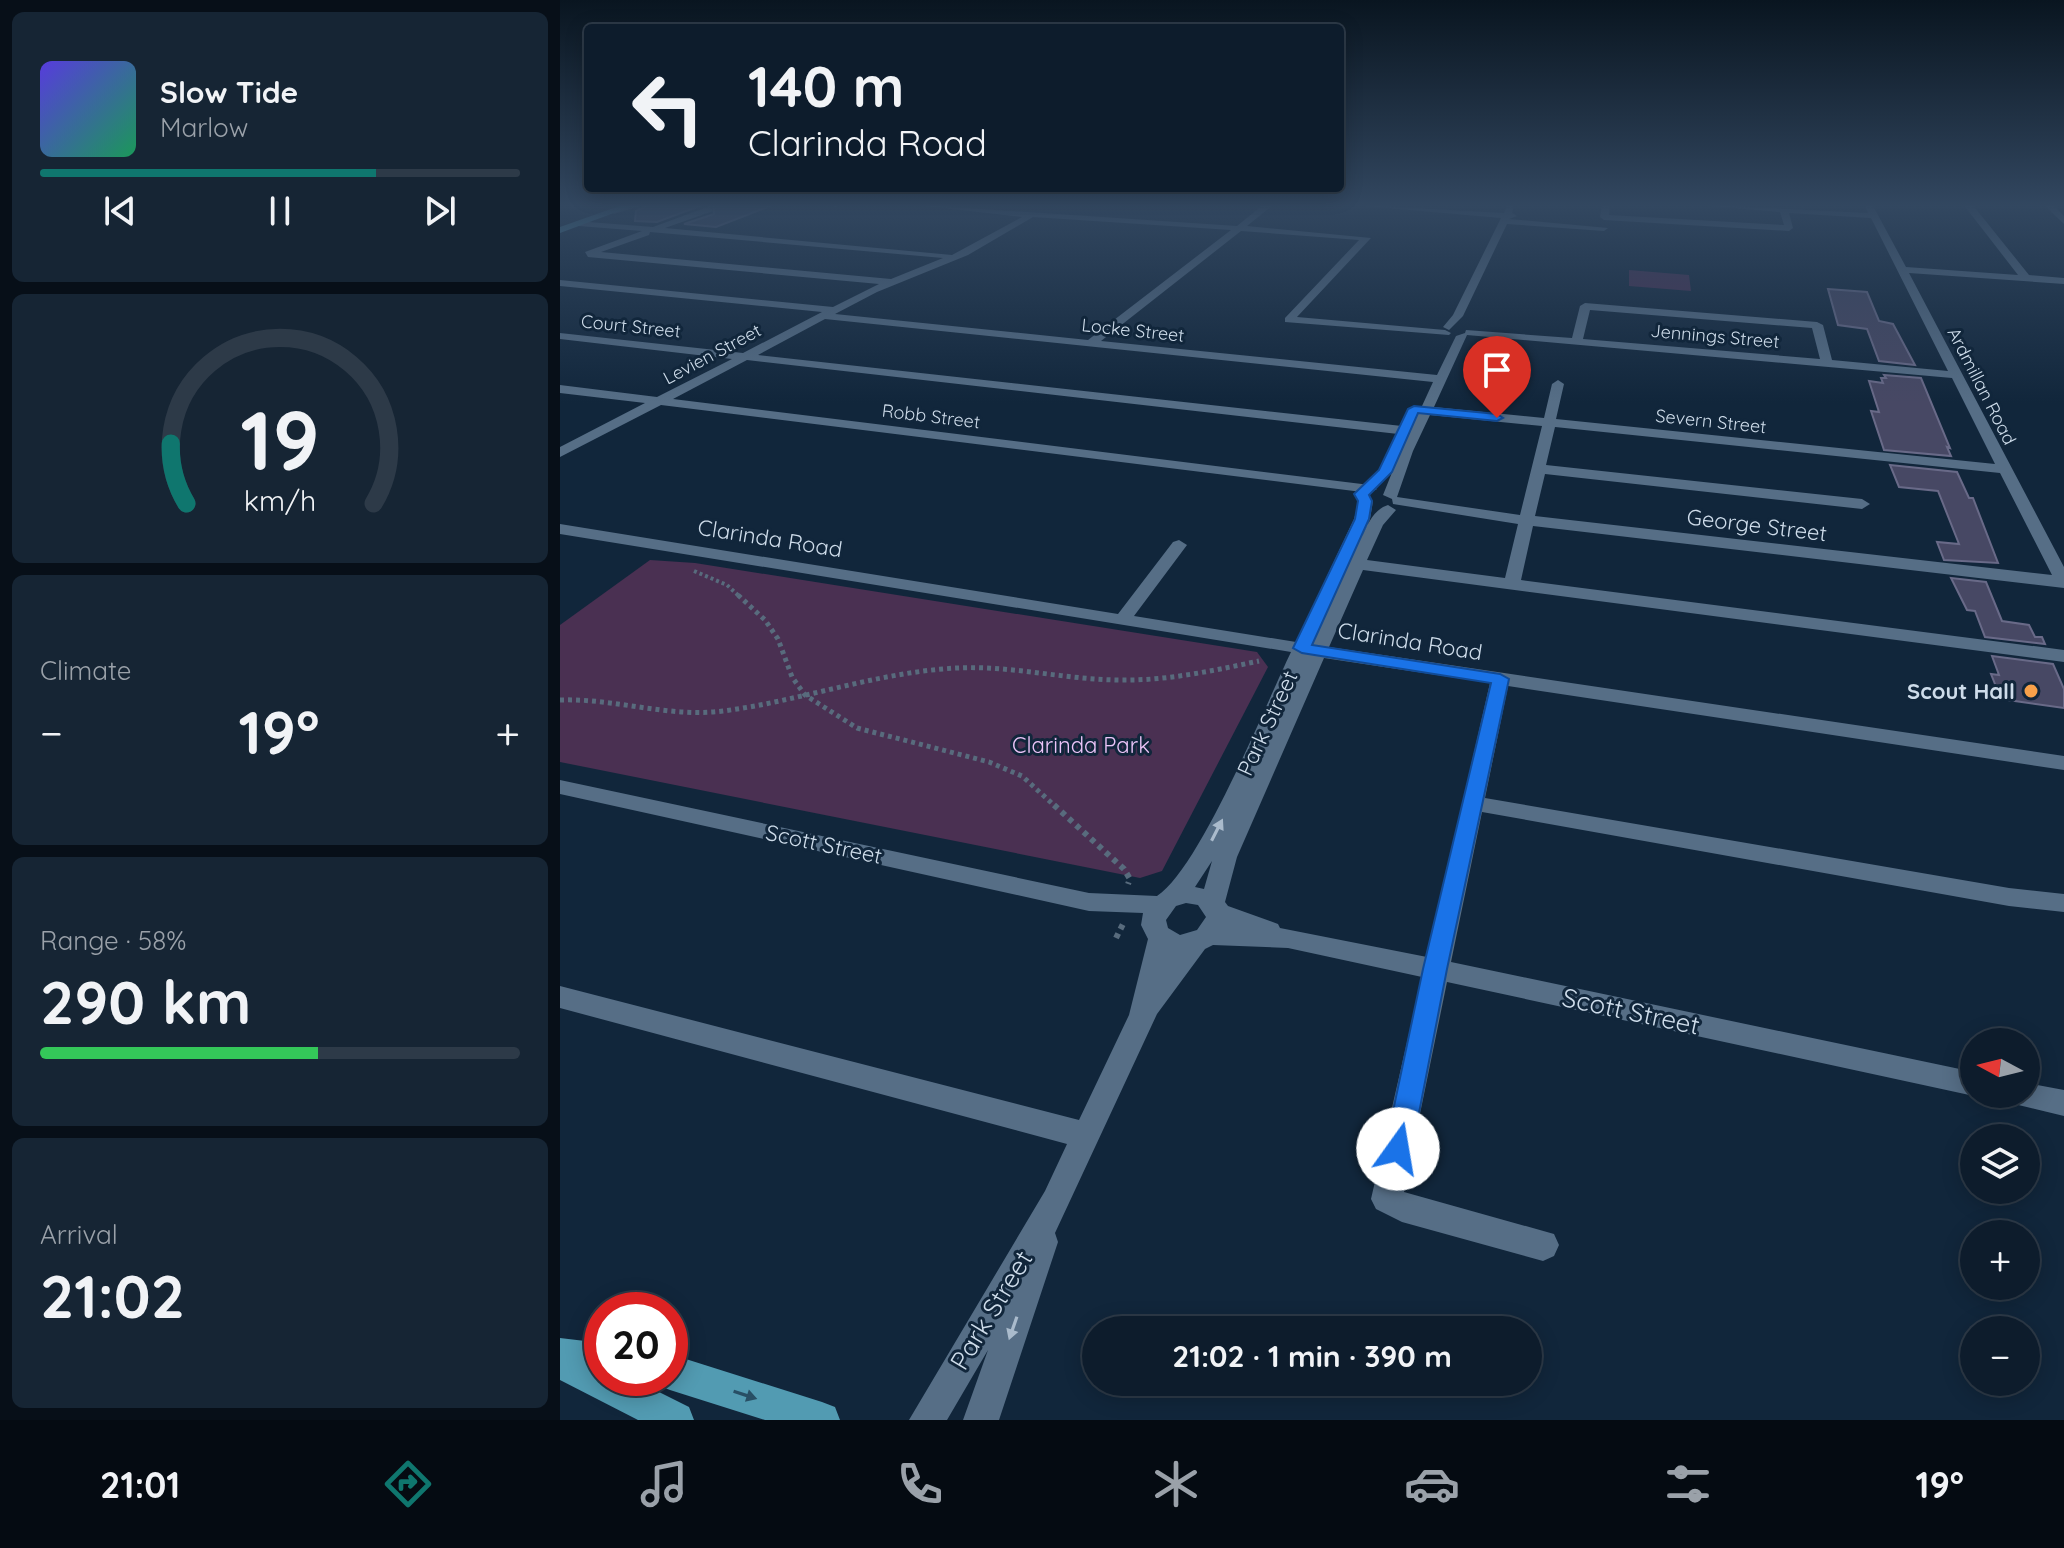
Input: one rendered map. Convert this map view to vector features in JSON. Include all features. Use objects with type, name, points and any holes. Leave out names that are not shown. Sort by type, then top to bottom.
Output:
[{"type":"main road","points":[[560,1358],[584,1360]]},
{"type":"main road","points":[[560,1358],[676,1420]]},
{"type":"main road","points":[[688,1378],[822,1420]]},
{"type":"street","points":[[763,270],[890,282]]},
{"type":"street","name":"Levien Street","points":[[560,453],[828,313],[921,270]]},
{"type":"street","points":[[1090,344],[1185,270]]},
{"type":"street","name":"Jennings Street","points":[[1336,270],[1289,320],[1466,332],[1956,375]]},
{"type":"street","name":"Park Street","points":[[1350,563],[1367,493],[1385,472],[1410,431],[1434,378],[1446,331],[1458,316],[1481,270]]},
{"type":"street","name":"Park Street","points":[[1434,378],[1466,332],[1467,315],[1486,270]]},
{"type":"street","name":"Ardmillan Road","points":[[1902,270],[2062,575]]},
{"type":"street","points":[[1906,270],[2064,281]]},
{"type":"street","points":[[2020,270],[2026,278]]},
{"type":"street","name":"Locke Street","points":[[560,283],[1090,344],[1434,378]]},
{"type":"street","points":[[1577,342],[1585,306],[1817,325],[1827,364]]},
{"type":"street","name":"Court Street","points":[[560,324],[764,347]]},
{"type":"street","name":"Court Street","points":[[560,336],[1410,431]]},
{"type":"street","points":[[1512,584],[1558,384]]},
{"type":"street","name":"Robb Street","points":[[560,389],[1296,482],[1367,493],[1393,503]]},
{"type":"street","name":"Severn Street","points":[[1420,410],[2004,469]]},
{"type":"street","name":"Park Street","points":[[1143,1015],[1162,916],[1206,852],[1350,563],[1393,503],[1410,431]]},
{"type":"street","points":[[1539,469],[1862,504]]},
{"type":"street","name":"George Street","points":[[1393,503],[1525,520],[2062,575]]},
{"type":"street","name":"Clarinda Road","points":[[560,529],[1309,650],[2064,763]]},
{"type":"street","points":[[1123,619],[1179,545]]},
{"type":"street","points":[[1350,563],[2064,656]]},
{"type":"street","name":"Park Street","points":[[927,1420],[1056,1201],[1143,1015],[1209,923],[1225,857],[1309,650]]},
{"type":"street","points":[[1500,679],[1387,1199],[1402,1207],[1543,1245]]},
{"type":"street","name":"Scott Street","points":[[560,787],[1089,902],[1125,920],[1162,916]]},
{"type":"street","points":[[1473,803],[2009,897],[2064,903]]},
{"type":"street","points":[[1196,895],[1209,923],[1177,943],[1162,916],[1196,895]]},
{"type":"street","name":"Scott Street","points":[[1209,923],[1960,1081]]},
{"type":"street","points":[[560,997],[1087,1136]]},
{"type":"street","points":[[2040,1098],[2064,1103]]},
{"type":"street","name":"Park Street","points":[[981,1420],[1056,1201]]},
{"type":"path","points":[[689,568],[727,585],[765,620],[778,639],[792,677],[805,695],[857,728],[989,762],[1022,776],[1124,869],[1130,879],[1125,889],[1140,892],[1125,920]]},
{"type":"path","points":[[560,700],[584,699],[666,713],[693,714],[726,711],[829,688],[957,668],[1127,680],[1205,672],[1260,661]]},
{"type":"green space","points":[[1629,270],[1632,270],[1689,275],[1691,291],[1629,286]]},
{"type":"green space","name":"Clarinda Park","points":[[650,560],[695,563],[1257,652],[1268,667],[1162,871],[1140,878],[560,762],[560,625]]},
{"type":"building","points":[[1828,289],[1867,292],[1879,321],[1893,324],[1915,365],[1879,361],[1867,329],[1838,325]]},
{"type":"building","points":[[1884,375],[1921,378],[1951,456],[1884,450],[1871,411],[1879,412],[1869,381],[1883,383],[1881,378],[1886,378]]},
{"type":"building","points":[[1890,465],[1957,472],[1969,498],[1973,498],[1998,563],[1944,560],[1937,542],[1959,544],[1938,491],[1899,487]]},
{"type":"building","points":[[1951,578],[1986,582],[2002,621],[2029,625],[2035,637],[2042,637],[2045,644],[1985,637],[1975,611],[1967,610]]},
{"type":"building","points":[[1992,656],[2053,664],[2064,689],[2064,708],[2001,699],[1991,674],[1999,675]]},
{"type":"place","name":"Scout Hall","points":[[2031,691]]},
{"type":"route","points":[[1398,1149],[1500,679],[1302,648],[1362,519],[1365,501],[1361,494],[1371,489],[1385,472],[1414,409],[1497,418]]}]
